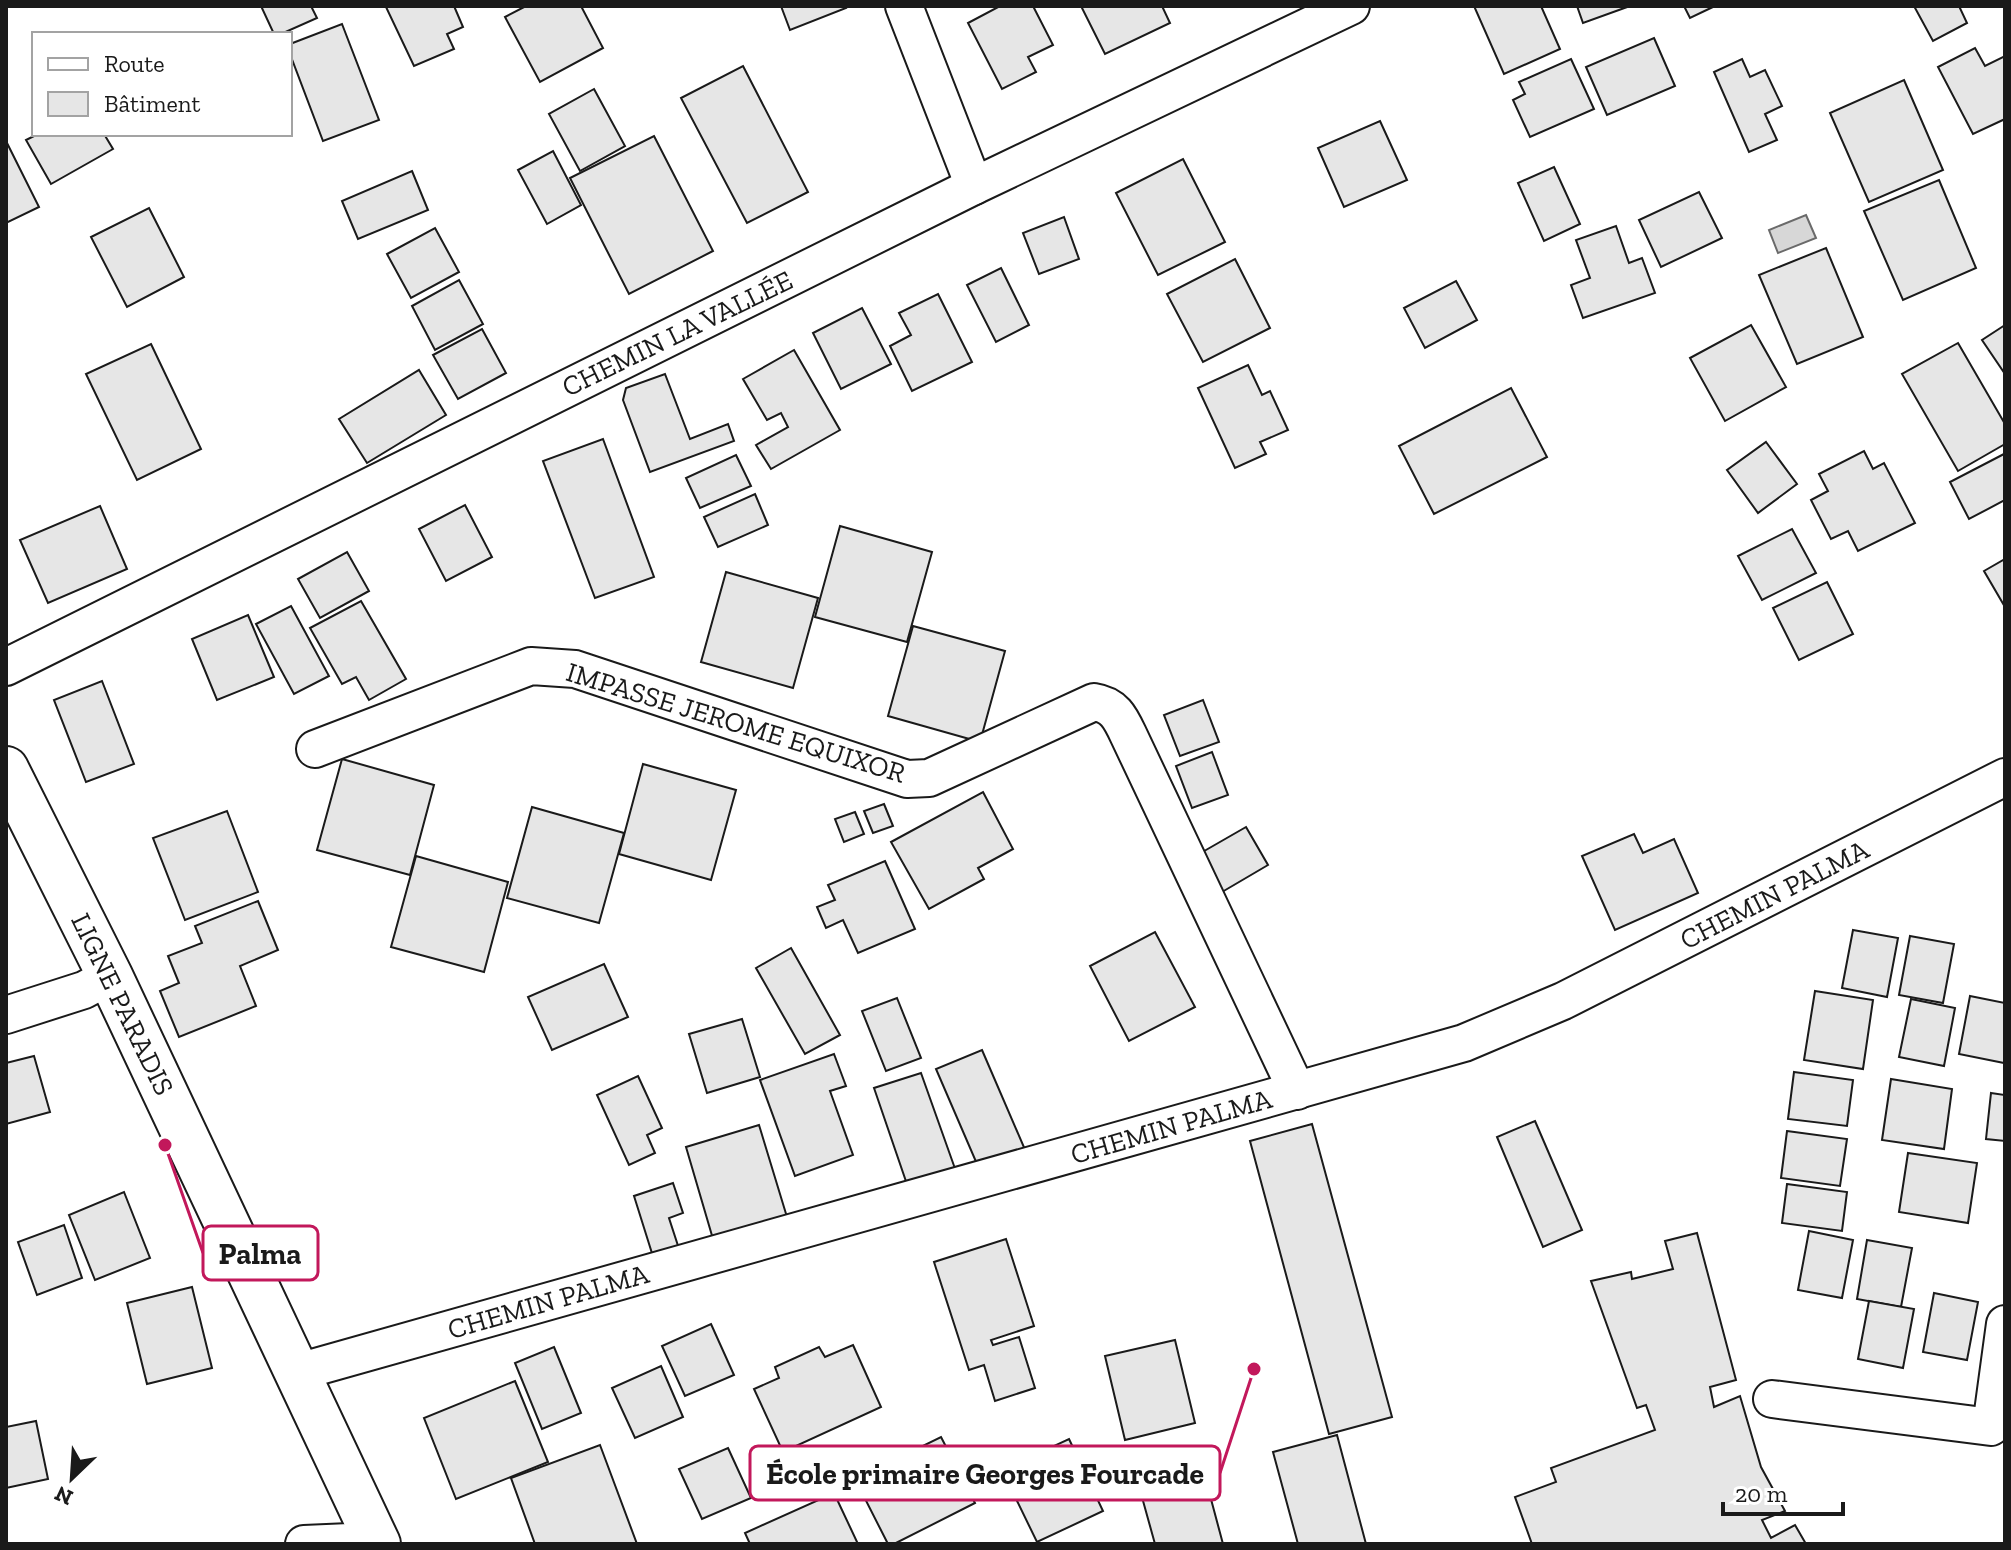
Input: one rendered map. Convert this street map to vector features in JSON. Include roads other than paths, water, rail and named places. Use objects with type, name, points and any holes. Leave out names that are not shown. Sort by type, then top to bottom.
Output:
[{"type":"main road","name":"LIGNE PARADIS","points":[[6,769],[110,976],[377,1539]]},
{"type":"street","points":[[904,6],[974,186]]},
{"type":"street","name":"CHEMIN LA VALLÉE","points":[[6,667],[974,186],[1351,6]]},
{"type":"street","name":"IMPASSE JEROME EQUIXOR","points":[[315,749],[531,666],[575,669],[907,779],[929,778],[1094,702],[1107,704],[1118,715],[1128,734],[1297,1091]]},
{"type":"street","name":"CHEMIN PALMA","points":[[298,1372],[1464,1043],[1563,1001],[2005,777]]},
{"type":"street","points":[[6,1015],[84,990],[110,976]]},
{"type":"street","points":[[1772,1399],[1991,1427],[2005,1324]]},
{"type":"street","points":[[304,1544],[377,1539]]},
{"type":"place","name":"Palma","points":[[165,1145]]},
{"type":"place","name":"École primaire Georges Fourcade","points":[[1254,1369]]}]
